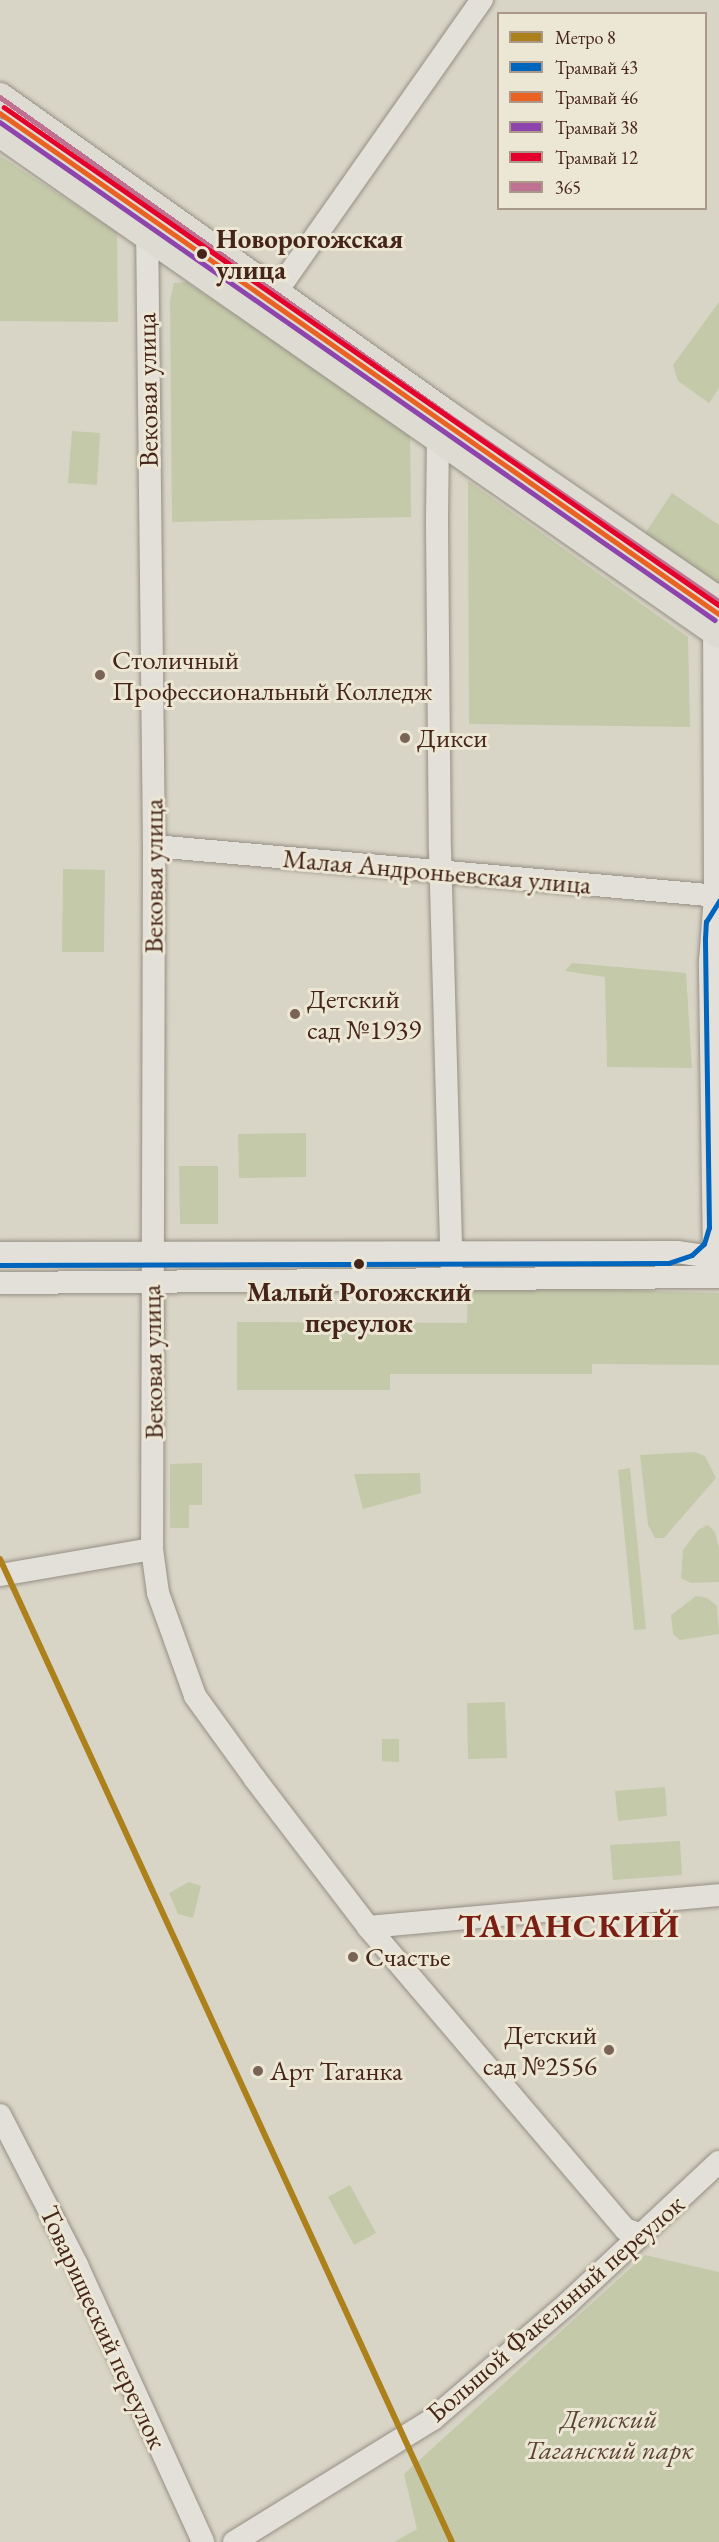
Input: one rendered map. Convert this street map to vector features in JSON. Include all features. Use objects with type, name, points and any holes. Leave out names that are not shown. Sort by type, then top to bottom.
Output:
[{"type":"main road","points":[[0,97],[153,204],[275,294],[443,426],[717,627]]},
{"type":"main road","points":[[0,133],[240,300],[719,601]]},
{"type":"street","points":[[240,300],[255,301],[275,294],[482,0]]},
{"type":"street","name":"Вековая улица","points":[[153,204],[145,232],[154,846],[151,1253],[152,1549],[158,1593],[168,1630],[195,1696],[368,1927],[625,2229],[639,2234]]},
{"type":"street","points":[[443,426],[441,871],[452,1280]]},
{"type":"street","points":[[717,627],[717,896],[710,962],[717,1264]]},
{"type":"street","name":"Малая Андроньевская улица","points":[[154,846],[717,896]]},
{"type":"street","points":[[0,1253],[677,1252],[717,1264]]},
{"type":"street","points":[[0,1283],[452,1280],[717,1264]]},
{"type":"street","points":[[0,1575],[152,1549]]},
{"type":"street","points":[[368,1927],[719,1895]]},
{"type":"street","name":"Товарищеский переулок","points":[[0,2115],[77,2265],[203,2542]]},
{"type":"street","name":"Большой Факельный переулок","points":[[234,2542],[433,2419],[567,2304],[639,2234],[719,2162]]},
{"type":"green space","points":[[0,156],[117,232],[118,322],[0,321]]},
{"type":"green space","points":[[186,282],[410,430],[411,517],[172,522],[170,300],[174,283]]},
{"type":"green space","points":[[719,302],[719,388],[709,403],[678,381],[673,365]]},
{"type":"green space","points":[[72,431],[100,433],[97,485],[68,483]]},
{"type":"green space","points":[[468,481],[688,637],[690,727],[469,724]]},
{"type":"green space","points":[[672,493],[719,525],[719,588],[644,535]]},
{"type":"green space","points":[[63,869],[105,870],[104,952],[62,952]]},
{"type":"green space","points":[[572,963],[686,973],[692,1068],[607,1067],[605,977],[565,971]]},
{"type":"green space","points":[[306,1133],[306,1177],[239,1178],[238,1134]]},
{"type":"green space","points":[[179,1166],[218,1166],[218,1224],[180,1224]]},
{"type":"green space","points":[[468,1286],[719,1293],[719,1365],[592,1364],[592,1374],[390,1374],[390,1390],[237,1390],[237,1322],[467,1323]]},
{"type":"green space","points":[[694,1452],[705,1456],[716,1478],[664,1538],[655,1538],[648,1525],[640,1455]]},
{"type":"green space","points":[[202,1463],[202,1505],[189,1505],[189,1528],[170,1528],[170,1464]]},
{"type":"green space","points":[[630,1468],[646,1629],[634,1630],[618,1470]]},
{"type":"green space","points":[[420,1473],[421,1493],[363,1509],[354,1474]]},
{"type":"green space","points":[[708,1525],[715,1532],[719,1549],[719,1582],[691,1583],[681,1578],[683,1550],[698,1530]]},
{"type":"green space","points":[[696,1596],[707,1598],[717,1606],[719,1634],[680,1640],[673,1634],[671,1615]]},
{"type":"green space","points":[[505,1702],[507,1758],[468,1759],[467,1703]]},
{"type":"green space","points":[[382,1739],[399,1739],[399,1762],[382,1761]]},
{"type":"green space","points":[[665,1787],[667,1816],[618,1821],[615,1791]]},
{"type":"green space","points":[[680,1841],[682,1875],[613,1880],[610,1845]]},
{"type":"green space","points":[[189,1882],[201,1886],[193,1918],[178,1914],[169,1893]]},
{"type":"green space","points":[[350,2185],[376,2233],[354,2245],[328,2197]]},
{"type":"green space","name":"Детский Таганский парк","points":[[645,2255],[719,2272],[719,2542],[394,2542],[417,2529],[404,2474]]},
{"type":"metro line","name":"8","points":[[0,1559],[452,2542]]},
{"type":"tram line","name":"12","points":[[4,107],[719,605]]},
{"type":"tram line","name":"46","points":[[0,113],[719,614]]},
{"type":"tram line","name":"38","points":[[0,122],[715,620]]},
{"type":"tram line","name":"43","points":[[0,1265],[669,1263],[692,1255],[704,1244],[709,1228],[705,939],[706,922],[719,901]]},
{"type":"transit line","name":"365","points":[[0,97],[448,415],[719,601]]},
{"type":"place","name":"Новорогожская улица","points":[[202,254]]},
{"type":"place","name":"Столичный Профессиональный Колледж","points":[[100,675]]},
{"type":"place","name":"Дикси","points":[[405,738]]},
{"type":"place","name":"Детский сад №1939","points":[[295,1014]]},
{"type":"place","name":"Малый Рогожский переулок","points":[[359,1264]]},
{"type":"place","name":"Счастье","points":[[353,1957]]},
{"type":"place","name":"Детский сад №2556","points":[[609,2050]]},
{"type":"place","name":"Арт Таганка","points":[[258,2071]]},
{"type":"district","name":"ТАГАНСКИЙ","points":[[569,1926]]}]
